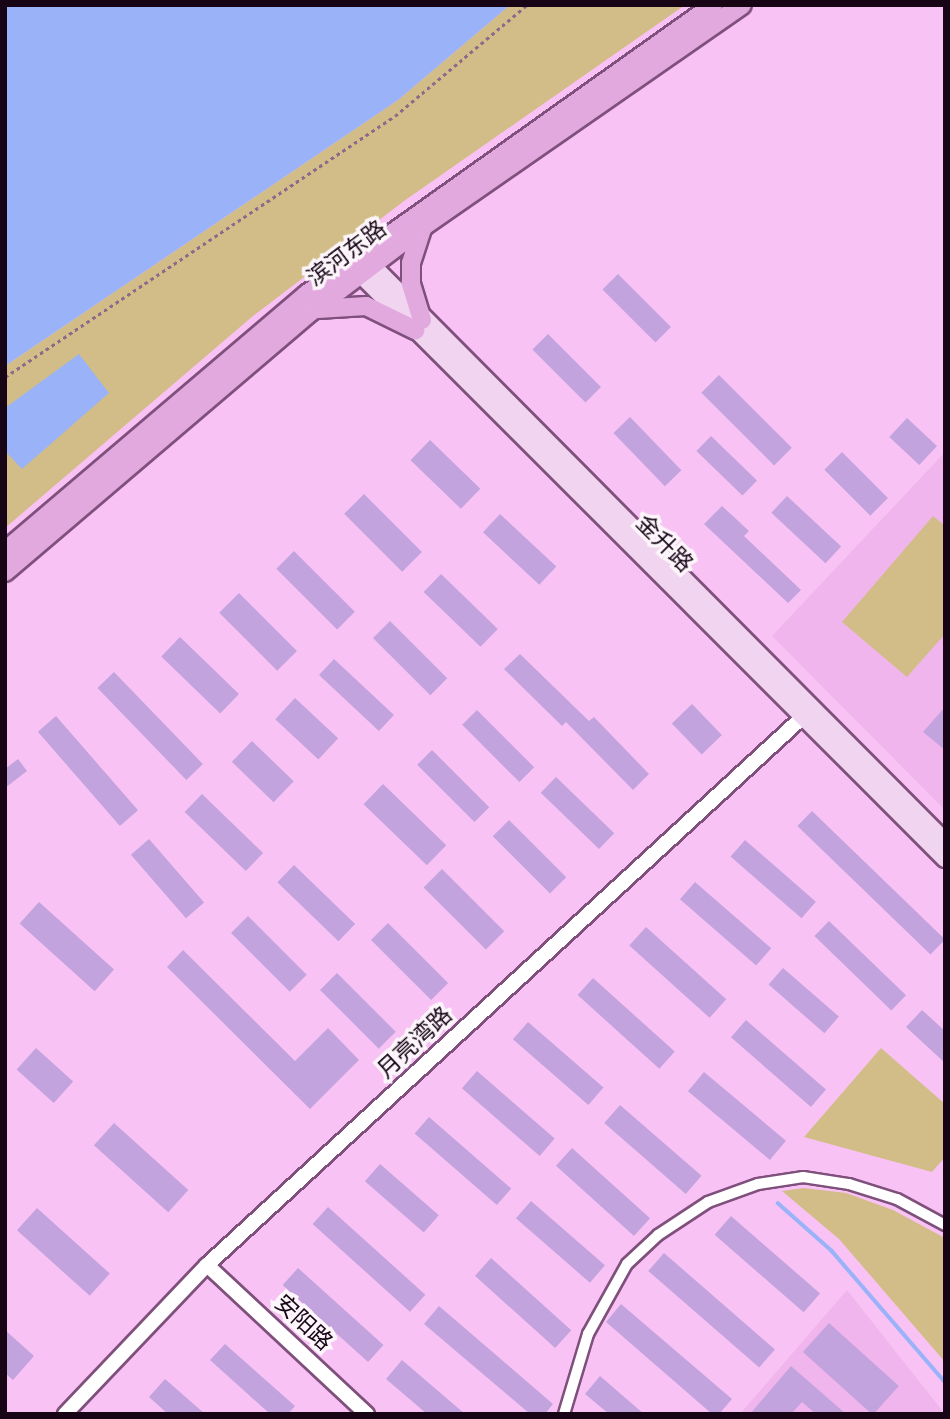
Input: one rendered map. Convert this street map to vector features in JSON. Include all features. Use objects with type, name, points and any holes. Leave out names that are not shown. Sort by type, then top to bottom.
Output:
[{"type":"main road","name":"滨河东路","points":[[5,551],[360,264],[713,5]]},
{"type":"main road","name":"滨河东路","points":[[5,572],[312,311],[360,264],[424,226],[743,5]]},
{"type":"main road","points":[[312,311],[329,306],[366,306],[418,325],[411,283],[411,263],[424,226]]},
{"type":"main road","name":"金升路","points":[[360,264],[945,859]]},
{"type":"main road","name":"金升路","points":[[418,325],[945,841]]},
{"type":"street","name":"月亮湾路","points":[[65,1414],[207,1265],[805,715]]},
{"type":"street","points":[[564,1414],[588,1334],[626,1264],[658,1235],[708,1202],[758,1184],[803,1177],[849,1184],[897,1199],[941,1222],[945,1208]]},
{"type":"street","name":"安阳路","points":[[207,1265],[367,1414]]},
{"type":"path","points":[[5,377],[395,116],[527,5]]},
{"type":"shaded area","points":[[510,5],[685,5],[404,201],[253,316],[5,528],[5,366],[398,100]]},
{"type":"shaded area","points":[[945,452],[945,810],[772,636]]},
{"type":"shaded area","points":[[933,516],[945,526],[945,634],[907,677],[842,622]]},
{"type":"shaded area","points":[[881,1048],[945,1104],[945,1157],[932,1172],[804,1137]]},
{"type":"shaded area","points":[[804,1188],[846,1193],[893,1210],[945,1238],[945,1362],[839,1239],[782,1191]]},
{"type":"shaded area","points":[[847,1290],[945,1414],[740,1414]]},
{"type":"water","points":[[5,5],[510,5],[398,100],[5,366]]},
{"type":"water","points":[[79,354],[109,393],[22,469],[5,451],[5,408]]},
{"type":"building","points":[[618,274],[671,327],[655,343],[602,290]]},
{"type":"building","points":[[548,334],[601,387],[585,403],[532,350]]},
{"type":"building","points":[[719,375],[792,448],[774,466],[701,393]]},
{"type":"building","points":[[630,417],[681,470],[665,486],[613,433]]},
{"type":"building","points":[[907,418],[937,446],[919,465],[889,437]]},
{"type":"building","points":[[711,436],[757,480],[742,496],[696,451]]},
{"type":"building","points":[[430,440],[480,489],[461,509],[411,460]]},
{"type":"building","points":[[842,452],[888,498],[870,516],[824,470]]},
{"type":"building","points":[[364,494],[422,552],[402,572],[344,514]]},
{"type":"building","points":[[787,496],[841,546],[825,563],[771,513]]},
{"type":"building","points":[[722,506],[749,531],[744,536],[801,590],[788,603],[704,524]]},
{"type":"building","points":[[500,514],[556,567],[539,585],[483,532]]},
{"type":"building","points":[[294,551],[355,612],[337,629],[276,569]]},
{"type":"building","points":[[441,574],[498,629],[480,647],[424,592]]},
{"type":"building","points":[[239,593],[297,651],[277,671],[219,613]]},
{"type":"building","points":[[390,621],[447,678],[430,695],[373,638]]},
{"type":"building","points":[[180,637],[239,694],[220,713],[161,656]]},
{"type":"building","points":[[520,654],[589,721],[594,717],[649,774],[633,790],[566,722],[562,726],[504,669]]},
{"type":"building","points":[[334,659],[394,715],[379,731],[319,675]]},
{"type":"building","points":[[114,672],[203,764],[186,780],[97,688]]},
{"type":"building","points":[[295,698],[338,738],[318,759],[275,719]]},
{"type":"building","points":[[692,704],[722,735],[702,754],[672,723]]},
{"type":"building","points":[[945,707],[945,750],[923,732]]},
{"type":"building","points":[[477,710],[534,767],[519,782],[462,725]]},
{"type":"building","points":[[56,716],[138,810],[120,826],[38,732]]},
{"type":"building","points":[[252,741],[294,781],[274,802],[232,762]]},
{"type":"building","points":[[432,750],[489,807],[474,822],[417,765]]},
{"type":"building","points":[[18,759],[27,771],[5,788],[5,769]]},
{"type":"building","points":[[556,777],[614,833],[599,849],[541,793]]},
{"type":"building","points":[[383,784],[446,845],[427,865],[364,804]]},
{"type":"building","points":[[202,794],[263,853],[246,871],[185,812]]},
{"type":"building","points":[[812,811],[945,939],[930,955],[797,826]]},
{"type":"building","points":[[509,820],[566,877],[550,894],[493,836]]},
{"type":"building","points":[[149,839],[204,902],[186,918],[131,855]]},
{"type":"building","points":[[745,840],[816,902],[802,918],[731,857]]},
{"type":"building","points":[[294,865],[355,924],[338,941],[277,882]]},
{"type":"building","points":[[442,869],[504,931],[486,950],[424,887]]},
{"type":"building","points":[[695,882],[771,948],[756,966],[680,899]]},
{"type":"building","points":[[39,902],[114,970],[95,991],[20,924]]},
{"type":"building","points":[[248,916],[307,975],[290,992],[231,933]]},
{"type":"building","points":[[829,921],[906,995],[891,1010],[814,936]]},
{"type":"building","points":[[388,923],[448,983],[431,1000],[371,940]]},
{"type":"building","points":[[646,927],[726,999],[710,1018],[629,946]]},
{"type":"building","points":[[183,950],[295,1061],[328,1028],[359,1060],[310,1109],[167,967]]},
{"type":"building","points":[[783,968],[839,1017],[824,1033],[769,985]]},
{"type":"building","points":[[337,973],[396,1032],[379,1049],[320,990]]},
{"type":"building","points":[[593,978],[675,1052],[659,1069],[578,995]]},
{"type":"building","points":[[922,1010],[945,1031],[945,1063],[906,1027]]},
{"type":"building","points":[[746,1020],[826,1090],[811,1107],[731,1037]]},
{"type":"building","points":[[528,1022],[603,1088],[588,1105],[513,1039]]},
{"type":"building","points":[[36,1048],[73,1081],[54,1103],[17,1070]]},
{"type":"building","points":[[477,1071],[555,1139],[540,1156],[462,1088]]},
{"type":"building","points":[[704,1072],[786,1141],[770,1160],[688,1091]]},
{"type":"building","points":[[620,1105],[702,1176],[686,1194],[604,1123]]},
{"type":"building","points":[[429,1117],[511,1189],[497,1205],[415,1134]]},
{"type":"building","points":[[114,1123],[188,1190],[168,1212],[94,1145]]},
{"type":"building","points":[[572,1148],[650,1218],[634,1236],[556,1166]]},
{"type":"building","points":[[380,1164],[439,1215],[424,1233],[365,1181]]},
{"type":"building","points":[[531,1201],[605,1265],[590,1283],[516,1218]]},
{"type":"building","points":[[328,1207],[425,1295],[410,1312],[313,1224]]},
{"type":"building","points":[[37,1208],[110,1274],[90,1296],[17,1230]]},
{"type":"building","points":[[731,1216],[820,1293],[804,1312],[715,1235]]},
{"type":"building","points":[[664,1253],[775,1349],[759,1368],[648,1271]]},
{"type":"building","points":[[491,1258],[571,1330],[555,1348],[475,1276]]},
{"type":"building","points":[[298,1268],[383,1345],[368,1362],[283,1285]]},
{"type":"building","points":[[621,1304],[732,1399],[719,1414],[712,1414],[606,1322]]},
{"type":"building","points":[[439,1306],[553,1404],[545,1414],[530,1414],[424,1324]]},
{"type":"building","points":[[829,1323],[899,1386],[872,1414],[803,1352]]},
{"type":"building","points":[[5,1330],[34,1356],[13,1380],[5,1373]]},
{"type":"building","points":[[225,1344],[295,1406],[288,1414],[270,1414],[210,1360]]},
{"type":"building","points":[[402,1360],[465,1414],[427,1414],[386,1379]]},
{"type":"building","points":[[791,1366],[846,1414],[816,1414],[802,1402],[791,1414],[750,1414]]},
{"type":"building","points":[[600,1376],[644,1414],[609,1414],[585,1394]]},
{"type":"building","points":[[165,1379],[205,1414],[168,1414],[149,1397]]},
{"type":"waterway","points":[[778,1203],[832,1251],[945,1382]]}]
